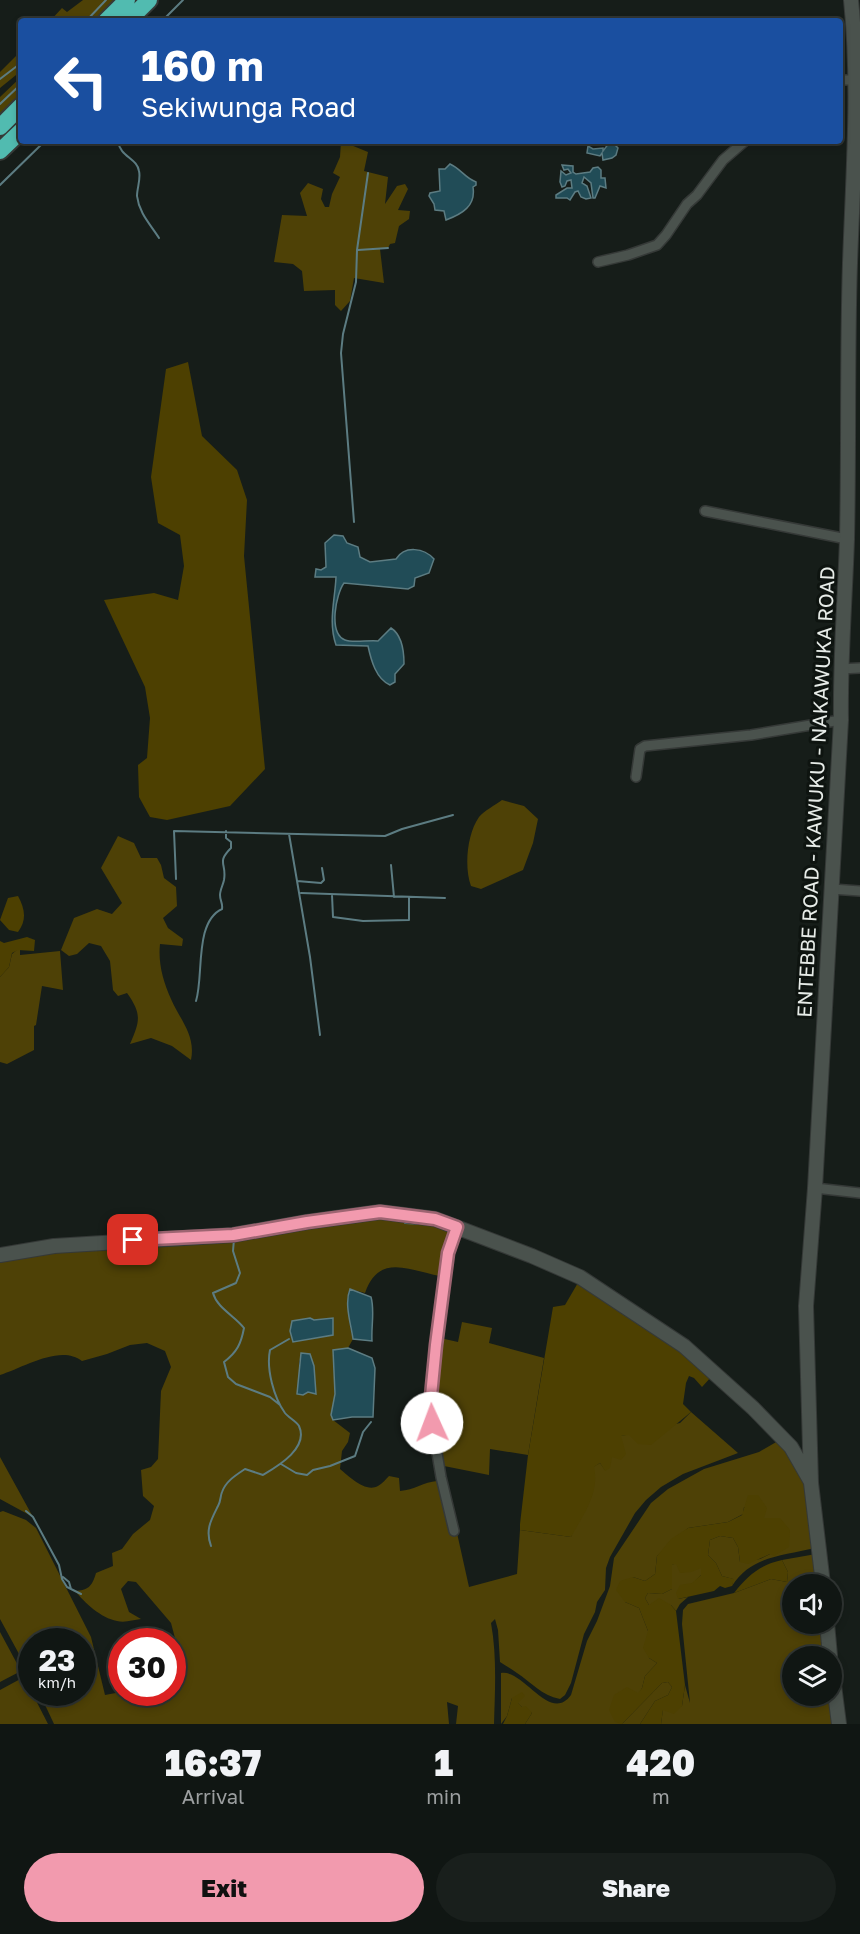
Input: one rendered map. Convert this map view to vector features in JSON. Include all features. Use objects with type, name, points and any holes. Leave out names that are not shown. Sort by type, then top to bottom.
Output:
[{"type":"highway","points":[[109,18],[127,0]]},
{"type":"highway","points":[[131,18],[149,0]]},
{"type":"highway","points":[[0,127],[18,109]]},
{"type":"highway","points":[[0,151],[18,134]]},
{"type":"main road","name":"ENTEBBE ROAD - KAWUKU - NAKAWUKA ROAD","points":[[822,1574],[812,1484],[806,1306],[815,1188],[841,720],[840,669],[847,539],[850,267],[857,129],[855,80],[857,47],[851,0]]},
{"type":"main road","points":[[0,1255],[54,1246],[233,1235],[380,1212],[435,1219],[580,1277],[684,1346],[753,1408],[785,1442],[812,1484]]},
{"type":"main road","points":[[785,1442],[804,1436],[809,1426]]},
{"type":"main road","points":[[837,1706],[839,1724]]},
{"type":"street","points":[[843,80],[855,80]]},
{"type":"street","points":[[598,262],[657,245],[723,160],[742,144]]},
{"type":"street","points":[[705,511],[847,539]]},
{"type":"street","points":[[840,669],[860,668]]},
{"type":"street","points":[[636,777],[640,749],[645,746],[751,735],[841,720]]},
{"type":"street","points":[[832,889],[860,891]]},
{"type":"street","points":[[815,1188],[860,1193]]},
{"type":"street","points":[[454,1531],[441,1477],[432,1423],[431,1396],[448,1253],[457,1227]]},
{"type":"shaded area","points":[[83,0],[116,0],[99,18],[53,18],[62,8],[67,12]]},
{"type":"shaded area","points":[[18,54],[18,73],[0,88],[0,72]]},
{"type":"shaded area","points":[[18,80],[18,101],[0,118],[0,97]]},
{"type":"shaded area","points":[[341,144],[348,144],[368,152],[364,171],[388,177],[385,204],[397,186],[405,184],[408,189],[398,210],[410,211],[409,219],[399,226],[395,243],[390,244],[388,248],[380,249],[384,283],[354,278],[350,301],[341,311],[335,305],[335,290],[304,291],[302,271],[293,264],[274,262],[282,215],[307,216],[300,193],[308,183],[323,189],[321,199],[325,207],[329,207],[340,177],[333,173],[340,157]]},
{"type":"shaded area","points":[[188,362],[202,436],[237,470],[247,500],[244,556],[265,769],[230,806],[167,820],[150,817],[139,797],[138,765],[147,758],[150,718],[145,687],[104,600],[154,593],[178,600],[184,566],[180,535],[158,523],[151,477],[166,369]]},
{"type":"shaded area","points":[[502,800],[524,806],[538,819],[533,843],[523,870],[481,889],[471,886],[469,878],[467,860],[469,841],[479,817]]},
{"type":"shaded area","points":[[118,836],[134,843],[141,858],[157,858],[164,878],[176,887],[177,906],[163,918],[168,928],[183,939],[182,946],[160,944],[160,958],[168,992],[189,1035],[191,1060],[172,1046],[151,1038],[130,1044],[136,1029],[137,1012],[127,993],[118,996],[113,990],[110,961],[101,946],[89,943],[77,954],[69,956],[61,950],[74,918],[97,909],[112,914],[122,903],[101,868]]},
{"type":"shaded area","points":[[18,896],[24,914],[23,923],[18,932],[9,930],[0,920],[8,898]]},
{"type":"shaded area","points":[[27,937],[35,940],[34,951],[18,950],[12,953],[9,967],[0,977],[0,941],[4,943]]},
{"type":"shaded area","points":[[18,949],[20,955],[60,951],[63,990],[42,986],[34,1026],[34,1050],[7,1064],[0,1062],[0,977],[9,967],[12,954]]},
{"type":"shaded area","points":[[374,1216],[453,1228],[445,1248],[440,1276],[406,1268],[386,1268],[371,1281],[365,1293],[350,1289],[348,1293],[350,1327],[353,1339],[348,1348],[333,1350],[335,1394],[331,1415],[333,1420],[350,1433],[348,1442],[342,1451],[340,1469],[358,1483],[373,1488],[389,1476],[399,1478],[400,1491],[437,1481],[449,1529],[457,1533],[469,1587],[517,1574],[520,1530],[571,1537],[593,1467],[600,1463],[605,1470],[621,1436],[680,1423],[691,1412],[738,1453],[683,1474],[661,1487],[635,1513],[610,1557],[606,1568],[605,1590],[597,1602],[595,1612],[584,1634],[571,1683],[565,1695],[560,1699],[542,1692],[500,1662],[495,1619],[491,1623],[495,1660],[494,1724],[456,1724],[458,1706],[447,1702],[449,1724],[54,1724],[46,1706],[96,1706],[96,1658],[105,1695],[108,1694],[108,1706],[186,1706],[186,1628],[172,1628],[171,1623],[136,1582],[128,1581],[121,1589],[129,1612],[141,1619],[123,1622],[105,1617],[88,1605],[75,1591],[89,1587],[96,1573],[113,1566],[112,1553],[122,1549],[133,1534],[150,1520],[154,1506],[143,1496],[141,1470],[151,1467],[158,1459],[161,1391],[171,1367],[165,1351],[147,1343],[130,1345],[82,1361],[73,1356],[52,1356],[0,1375],[0,1261],[40,1254]],"holes":[[[310,1318],[314,1320],[333,1318],[333,1335],[293,1342],[292,1321]],[[299,1360],[316,1393],[297,1393]]]},
{"type":"shaded area","points":[[579,1281],[685,1349],[712,1376],[702,1387],[689,1376],[683,1404],[691,1412],[651,1445],[638,1444],[629,1435],[621,1436],[626,1454],[621,1460],[612,1457],[610,1468],[605,1471],[600,1463],[594,1467],[593,1495],[571,1537],[520,1530],[520,1524],[528,1455],[553,1307],[565,1305]]},
{"type":"shaded area","points":[[462,1322],[492,1328],[489,1343],[544,1358],[528,1455],[490,1449],[489,1475],[444,1466],[434,1403],[440,1338],[458,1342]]},
{"type":"shaded area","points":[[778,1441],[788,1450],[807,1483],[815,1548],[758,1563],[740,1576],[732,1586],[733,1579],[722,1576],[716,1563],[708,1555],[710,1540],[720,1536],[733,1538],[738,1547],[740,1562],[760,1559],[770,1554],[763,1518],[744,1507],[743,1514],[728,1522],[688,1528],[657,1556],[655,1574],[645,1581],[633,1577],[625,1602],[639,1608],[648,1631],[649,1658],[657,1663],[645,1676],[642,1688],[622,1724],[525,1724],[532,1713],[512,1698],[507,1716],[501,1724],[501,1673],[510,1674],[519,1679],[546,1700],[554,1703],[563,1702],[571,1695],[587,1641],[610,1586],[614,1558],[651,1503],[668,1489],[704,1469],[759,1452]]},
{"type":"shaded area","points":[[0,1457],[33,1517],[0,1499]]},
{"type":"shaded area","points":[[748,1495],[758,1495],[767,1508],[764,1518],[780,1518],[790,1530],[789,1547],[774,1556],[770,1554],[748,1564],[740,1562],[738,1547],[733,1538],[720,1536],[710,1540],[708,1555],[716,1563],[722,1576],[734,1579],[732,1586],[725,1588],[720,1586],[714,1591],[678,1599],[676,1593],[680,1585],[692,1583],[701,1575],[701,1568],[680,1573],[676,1564],[672,1565],[672,1589],[662,1594],[648,1593],[645,1598],[649,1605],[659,1598],[676,1611],[685,1685],[682,1706],[674,1714],[663,1710],[661,1724],[640,1724],[655,1701],[668,1695],[672,1687],[668,1682],[662,1683],[622,1724],[615,1722],[609,1710],[614,1695],[627,1687],[638,1693],[645,1676],[657,1663],[649,1658],[643,1648],[648,1631],[639,1608],[625,1602],[616,1590],[620,1581],[633,1577],[645,1581],[655,1574],[657,1556],[671,1539],[688,1528],[728,1522],[742,1515]]},
{"type":"shaded area","points":[[3,1511],[26,1520],[36,1528],[86,1628],[18,1628],[18,1652],[0,1619],[0,1512]]},
{"type":"shaded area","points":[[816,1554],[819,1574],[788,1574],[782,1560]]},
{"type":"shaded area","points":[[782,1560],[788,1574],[782,1574],[782,1581],[771,1579],[734,1593],[744,1581],[767,1565]]},
{"type":"shaded area","points":[[676,1563],[701,1567],[701,1575],[678,1599],[688,1597],[676,1611],[671,1605],[649,1605],[645,1598],[648,1593],[662,1594],[672,1589],[672,1565]]},
{"type":"shaded area","points":[[771,1579],[782,1581],[782,1634],[824,1634],[826,1646],[782,1646],[782,1706],[832,1706],[834,1724],[661,1724],[663,1709],[682,1706],[685,1685],[690,1703],[682,1624],[683,1610],[688,1604],[734,1593]]},
{"type":"shaded area","points":[[0,1632],[18,1665],[18,1673],[0,1682]]},
{"type":"shaded area","points":[[18,1680],[18,1706],[39,1706],[48,1724],[0,1724],[0,1690]]},
{"type":"shaded area","points":[[668,1682],[672,1687],[668,1695],[655,1701],[640,1724],[622,1724],[662,1683]]},
{"type":"shaded area","points":[[522,1692],[525,1696],[518,1703],[522,1707],[526,1706],[532,1713],[525,1724],[503,1724],[512,1698]]},
{"type":"water","points":[[608,144],[614,144],[618,148],[616,155],[603,160],[602,153],[600,156],[587,153],[588,146],[593,149],[603,148],[603,151]]},
{"type":"water","points":[[450,164],[476,182],[476,185],[473,187],[472,199],[467,208],[446,220],[444,211],[435,210],[429,196],[430,193],[440,191],[439,169],[445,169]]},
{"type":"water","points":[[562,165],[573,166],[573,172],[576,174],[590,172],[593,168],[598,167],[601,170],[601,178],[605,178],[606,188],[600,186],[593,198],[591,183],[584,177],[582,183],[587,186],[591,198],[581,197],[578,191],[570,200],[556,198],[556,195],[567,188],[572,188],[571,180],[562,187],[561,171],[566,175],[571,173],[568,169],[564,170]]},
{"type":"water","points":[[334,535],[343,536],[347,543],[358,547],[360,557],[370,562],[396,559],[409,550],[420,550],[434,559],[429,573],[415,578],[414,586],[408,589],[344,583],[338,596],[335,622],[340,636],[345,640],[378,641],[391,628],[398,635],[403,649],[404,664],[395,674],[395,682],[390,685],[378,674],[368,646],[336,645],[332,619],[336,577],[315,577],[316,569],[321,570],[326,567],[325,543]]},
{"type":"water","points":[[350,1289],[371,1297],[372,1341],[353,1339],[348,1307]]},
{"type":"water","points":[[310,1318],[314,1320],[333,1318],[333,1335],[293,1342],[290,1331],[292,1321]]},
{"type":"water","points":[[348,1348],[372,1358],[375,1368],[373,1417],[333,1420],[331,1415],[335,1394],[333,1350]]},
{"type":"water","points":[[301,1353],[310,1354],[314,1366],[316,1394],[308,1392],[303,1395],[297,1394]]},
{"type":"waterway","points":[[89,18],[106,0]]},
{"type":"waterway","points":[[165,18],[183,0]]},
{"type":"waterway","points":[[0,79],[18,65]]},
{"type":"waterway","points":[[0,104],[18,87]]},
{"type":"waterway","points":[[0,185],[42,144]]},
{"type":"waterway","points":[[119,144],[122,151],[138,167],[138,202],[145,218],[159,238]]},
{"type":"waterway","points":[[354,522],[341,353],[343,334],[356,282],[357,250],[368,173]]},
{"type":"waterway","points":[[358,250],[388,248]]},
{"type":"waterway","points":[[176,879],[174,831],[385,836],[453,815]]},
{"type":"waterway","points":[[196,1001],[201,951],[207,925],[222,909],[220,891],[225,874],[223,860],[231,848],[231,842],[226,838],[226,831]]},
{"type":"waterway","points":[[289,834],[310,957],[320,1035]]},
{"type":"waterway","points":[[391,865],[394,897]]},
{"type":"waterway","points":[[297,881],[321,883],[324,880],[322,868]]},
{"type":"waterway","points":[[301,893],[445,898]]},
{"type":"waterway","points":[[332,895],[333,917],[363,921],[409,920],[409,898]]},
{"type":"waterway","points":[[405,1223],[422,1224]]},
{"type":"waterway","points":[[234,1239],[233,1251],[240,1273],[236,1283],[213,1293],[222,1308],[244,1328],[238,1347],[224,1362],[228,1377],[236,1384],[270,1397],[280,1405]]},
{"type":"waterway","points":[[211,1546],[210,1525],[222,1492],[229,1481],[245,1469],[263,1475],[290,1455],[300,1442],[299,1426],[287,1415],[277,1400],[269,1366],[270,1350],[289,1339]]},
{"type":"waterway","points":[[281,1464],[296,1473],[307,1475],[313,1470],[355,1456],[363,1432],[371,1422]]},
{"type":"waterway","points":[[26,1511],[33,1517],[59,1565],[62,1579],[67,1587],[81,1594]]},
{"type":"waterway","points":[[63,1577],[69,1582],[71,1589]]},
{"type":"route","points":[[133,1240],[233,1235],[380,1212],[435,1219],[457,1227],[448,1253],[436,1345],[431,1396],[432,1423]]}]
